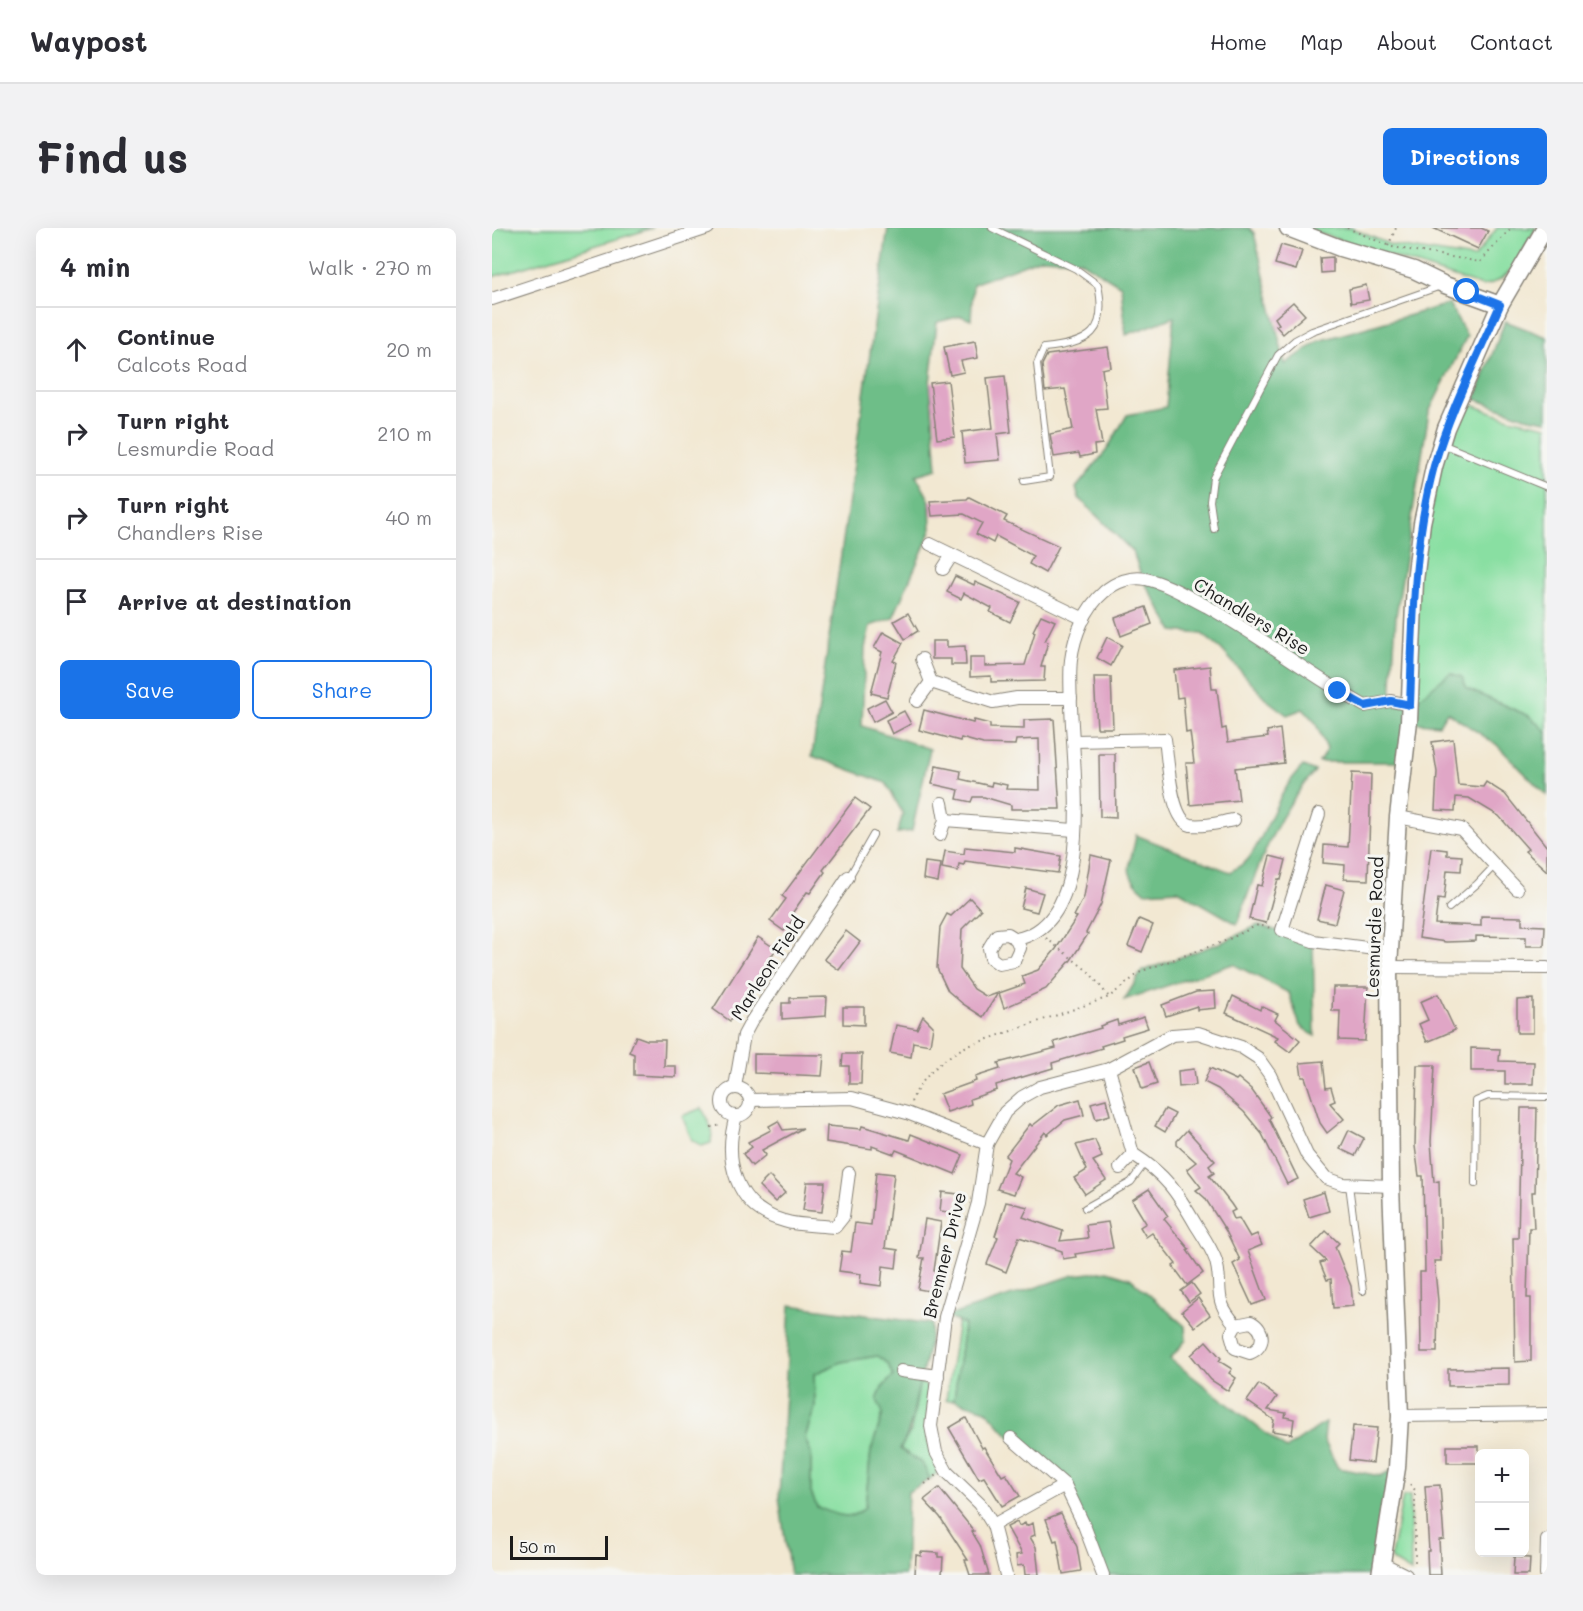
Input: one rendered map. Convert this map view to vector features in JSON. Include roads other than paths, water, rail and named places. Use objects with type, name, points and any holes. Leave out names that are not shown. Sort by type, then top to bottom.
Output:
[{"type":"street","points":[[492,299],[708,228]]},
{"type":"street","points":[[1288,228],[1340,248],[1414,270],[1445,285],[1500,305]]},
{"type":"street","name":"Lesmurdie Road","points":[[1410,1573],[1382,1570],[1397,1468],[1400,1416],[1391,1186],[1390,959],[1398,817],[1410,705],[1415,581],[1422,523],[1441,444],[1457,400],[1500,305],[1545,228]]},
{"type":"street","points":[[930,544],[1084,619]]},
{"type":"street","points":[[943,569],[952,555]]},
{"type":"street","name":"Chandlers Rise","points":[[1016,939],[1037,932],[1056,911],[1068,883],[1074,831],[1075,741],[1071,698],[1071,662],[1084,619],[1101,594],[1111,587],[1127,579],[1150,580],[1190,597],[1236,623],[1365,706],[1391,701],[1410,705]]},
{"type":"street","points":[[922,659],[931,682]]},
{"type":"street","points":[[931,682],[993,702],[1017,698],[1071,698]]},
{"type":"street","points":[[917,701],[931,682]]},
{"type":"street","points":[[1075,741],[1165,739],[1176,811],[1183,822],[1192,825],[1234,820]]},
{"type":"street","points":[[940,835],[945,820],[942,803]]},
{"type":"street","points":[[1319,814],[1282,930],[1312,940],[1390,959],[1547,968]]},
{"type":"street","points":[[1398,817],[1461,829],[1517,889]]},
{"type":"street","points":[[945,820],[1074,831]]},
{"type":"street","name":"Marleon Field","points":[[736,1116],[727,1113],[722,1105],[724,1095],[735,1087],[744,1035],[848,877]]},
{"type":"street","points":[[751,1100],[852,1098],[907,1113],[960,1136],[987,1144],[1005,1112],[1022,1097],[1051,1084],[1110,1070],[1172,1035],[1198,1033],[1241,1047],[1258,1058],[1270,1075],[1307,1155],[1326,1178],[1349,1185],[1391,1186]]},
{"type":"street","points":[[1110,1070],[1133,1154],[1171,1183],[1216,1262],[1221,1303],[1236,1325]]},
{"type":"street","points":[[735,1087],[747,1092],[751,1100],[749,1109],[736,1116],[729,1150],[734,1174],[750,1200],[784,1221],[835,1227],[843,1218],[849,1173]]},
{"type":"street","name":"Bremner Drive","points":[[987,1144],[978,1203],[945,1317],[932,1426],[936,1452],[947,1472],[980,1504],[993,1525],[1006,1575]]},
{"type":"street","points":[[1120,1168],[1133,1154]]},
{"type":"street","points":[[901,1371],[938,1376]]},
{"type":"street","points":[[1400,1416],[1547,1414]]},
{"type":"street","points":[[1011,1438],[1065,1485],[1084,1525],[1103,1575]]},
{"type":"street","points":[[993,1525],[1065,1485]]},
{"type":"street","points":[[1546,1575],[1547,1540]]},
{"type":"lane","points":[[992,228],[1083,274],[1098,285],[1102,307],[1101,321],[1096,330],[1071,345],[1044,348],[1040,354],[1037,364],[1050,477],[1024,481]]},
{"type":"lane","points":[[1214,529],[1210,501],[1214,478],[1278,355],[1312,331],[1445,285]]},
{"type":"lane","points":[[1441,444],[1547,487]]},
{"type":"lane","points":[[848,877],[873,836]]},
{"type":"lane","points":[[1449,908],[1488,874],[1495,864]]},
{"type":"lane","points":[[1475,1184],[1476,1101],[1488,1095],[1547,1096]]},
{"type":"lane","points":[[1085,1208],[1131,1182],[1146,1162]]},
{"type":"lane","points":[[1349,1185],[1364,1291]]}]
